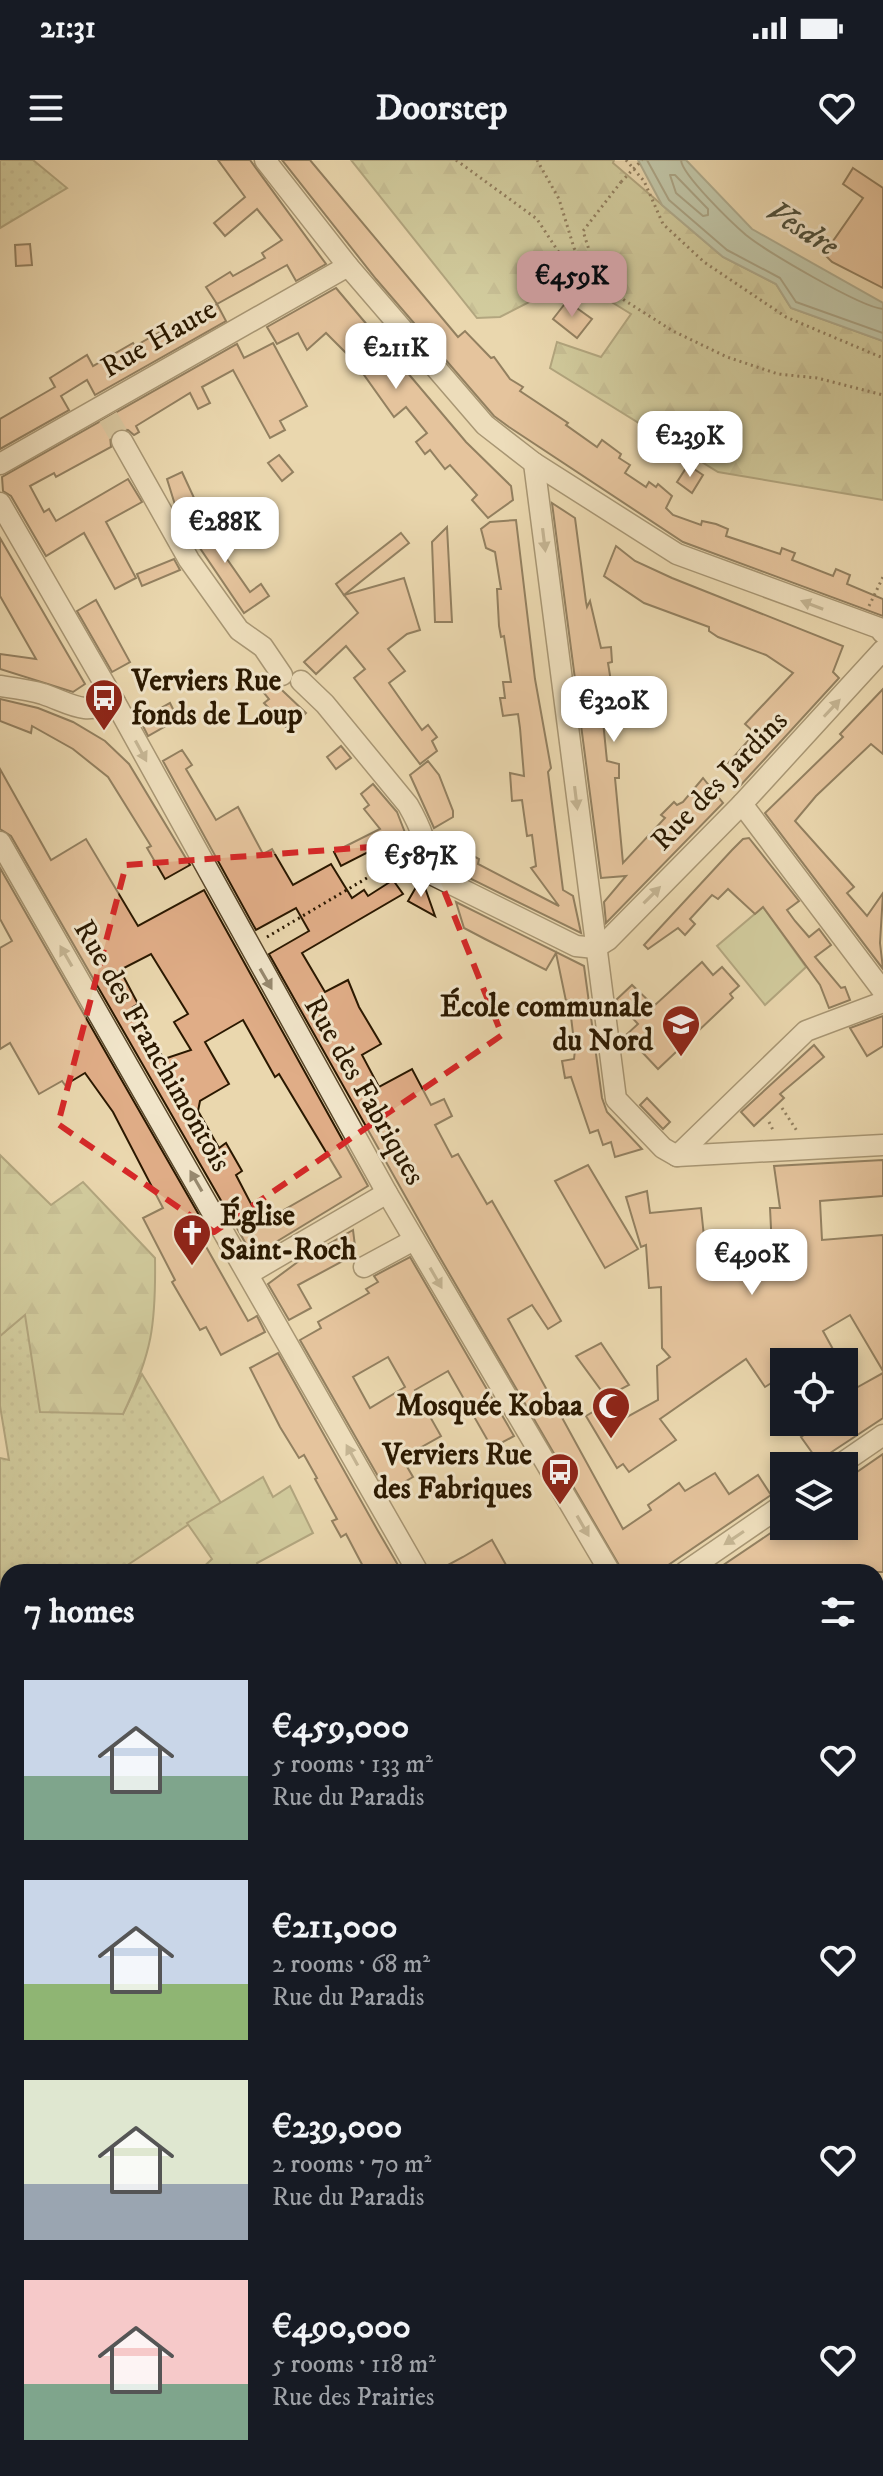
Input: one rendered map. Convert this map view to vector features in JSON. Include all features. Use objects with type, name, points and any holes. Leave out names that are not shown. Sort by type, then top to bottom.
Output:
[{"type":"street","points":[[265,160],[348,266],[466,407],[534,463],[677,554],[861,624],[879,628],[883,633]]},
{"type":"street","name":"Rue Haute","points":[[0,464],[105,412],[348,266]]},
{"type":"street","points":[[122,441],[206,585],[239,630],[263,647],[292,678],[325,704],[408,805],[419,824],[429,857],[427,872],[596,958]]},
{"type":"street","points":[[534,463],[616,1099],[663,1148],[677,1156],[883,1145]]},
{"type":"street","name":"Rue des Fabriques","points":[[0,503],[115,702],[248,948],[387,1193],[605,1564]]},
{"type":"street","name":"Rue des Jardins","points":[[596,958],[608,940],[742,804],[883,650]]},
{"type":"street","points":[[0,686],[41,694],[77,708],[94,710],[115,702]]},
{"type":"street","points":[[742,804],[883,991]]},
{"type":"street","name":"Rue des Franchimontois","points":[[0,842],[250,1273],[414,1564]]},
{"type":"street","points":[[677,1156],[806,1031],[883,1002]]},
{"type":"street","points":[[250,1273],[387,1193]]},
{"type":"street","points":[[364,1267],[414,1240]]},
{"type":"street","points":[[858,1452],[883,1435]]},
{"type":"street","points":[[697,1564],[770,1514]]},
{"type":"path","points":[[456,160],[537,219],[567,265],[592,285],[604,274],[590,253],[583,231],[642,160]]},
{"type":"path","points":[[537,160],[559,199],[574,248],[598,281],[673,331],[727,357],[778,374],[817,378],[883,395]]},
{"type":"path","points":[[626,160],[644,181],[663,224],[704,262],[786,317],[883,358]]},
{"type":"path","points":[[861,624],[883,577]]},
{"type":"path","points":[[248,948],[389,865],[427,872]]},
{"type":"path","points":[[782,1108],[800,1135]]},
{"type":"path","points":[[769,1122],[777,1138]]},
{"type":"highlighted area","points":[[425,843],[502,1035],[214,1232],[58,1124],[126,865]]},
{"type":"green space","points":[[0,160],[33,160],[67,188],[0,228]]},
{"type":"green space","points":[[351,160],[614,160],[613,163],[723,257],[776,284],[791,308],[883,341],[883,500],[718,472],[550,368],[557,342],[601,357],[631,314],[574,279],[500,317],[477,318]]},
{"type":"green space","points":[[763,907],[806,967],[765,1005],[717,946]]},
{"type":"green space","points":[[0,1155],[51,1205],[83,1182],[155,1258],[150,1338],[123,1414],[40,1412],[25,1315],[0,1336]]},
{"type":"green space","points":[[25,1314],[123,1414],[142,1374],[221,1503],[129,1564],[0,1564],[0,1458],[9,1460],[0,1406],[0,1336]]},
{"type":"green space","points":[[263,1477],[273,1497],[290,1486],[313,1533],[257,1564],[207,1564],[212,1559],[187,1523]]},
{"type":"water","points":[[638,160],[686,160],[752,229],[883,303],[883,341],[791,308],[776,284],[723,257],[662,205]]},
{"type":"building","points":[[218,160],[250,160],[326,264],[296,281],[287,265],[217,304],[206,287],[230,272],[233,276],[265,258],[262,253],[282,240],[257,209],[225,236],[214,223],[245,197]]},
{"type":"building","points":[[282,160],[310,160],[458,337],[465,331],[491,358],[494,357],[510,379],[523,387],[520,391],[597,447],[602,440],[621,454],[619,458],[630,465],[625,473],[646,487],[649,482],[656,487],[658,484],[672,496],[666,508],[673,515],[701,525],[702,521],[716,524],[728,529],[726,536],[780,554],[782,548],[795,553],[792,560],[833,576],[836,569],[850,575],[847,584],[883,599],[883,616],[683,542],[494,416],[376,279]]},
{"type":"building","points":[[853,168],[883,188],[883,288],[832,262],[824,254],[863,198],[843,184]]},
{"type":"building","points":[[30,244],[32,265],[16,266],[15,245]]},
{"type":"building","points":[[336,288],[466,442],[511,486],[513,500],[488,518],[472,500],[477,495],[450,465],[445,469],[430,450],[425,454],[416,442],[427,433],[406,407],[394,417],[354,361],[326,333],[307,350],[298,333],[277,344],[267,327]]},
{"type":"building","points":[[567,301],[592,319],[577,338],[553,319]]},
{"type":"building","points":[[217,304],[226,321],[95,395],[87,380],[61,396],[69,410],[0,449],[0,419],[55,387],[50,378],[87,355],[93,366],[133,343],[135,346],[160,332],[163,336]]},
{"type":"building","points":[[273,343],[307,406],[280,421],[285,430],[270,438],[233,370],[202,387],[210,403],[198,409],[190,393],[136,426],[139,432],[134,435],[128,430],[116,429],[110,435],[111,447],[56,477],[54,473],[30,486],[44,512],[49,509],[56,521],[128,479],[142,502],[106,522],[136,578],[115,589],[84,533],[46,556],[11,496],[3,491],[2,477],[237,344],[244,358]]},
{"type":"building","points":[[279,455],[293,472],[282,481],[268,463]]},
{"type":"building","points":[[688,465],[703,475],[692,493],[677,482]]},
{"type":"building","points":[[182,472],[195,500],[176,508],[167,479]]},
{"type":"building","points":[[552,503],[575,518],[587,607],[590,601],[601,648],[611,647],[612,662],[608,663],[613,694],[605,695],[607,711],[602,711],[607,761],[619,764],[619,778],[615,778],[623,863],[665,818],[661,815],[674,802],[677,805],[683,802],[703,778],[723,803],[606,923],[604,902],[626,876],[601,878]]},
{"type":"building","points":[[206,516],[226,545],[220,549],[250,592],[261,584],[269,596],[244,613],[187,529]]},
{"type":"building","points":[[516,520],[535,679],[551,768],[548,772],[563,890],[573,896],[581,933],[445,866],[440,854],[450,843],[479,859],[478,864],[559,906],[531,868],[536,866],[532,835],[527,836],[522,800],[512,801],[510,773],[524,776],[520,728],[518,714],[503,716],[500,698],[505,698],[503,682],[511,682],[504,636],[501,637],[499,626],[497,589],[501,589],[495,552],[486,548],[481,529],[490,522]]},
{"type":"building","points":[[447,527],[452,622],[435,622],[432,542]]},
{"type":"building","points":[[401,533],[409,543],[344,595],[336,584]]},
{"type":"building","points":[[0,538],[85,684],[73,692],[0,669],[0,654],[36,659],[0,596]]},
{"type":"building","points":[[616,546],[635,561],[672,578],[843,646],[833,672],[839,678],[739,787],[724,768],[755,733],[745,724],[793,673],[766,655],[718,637],[709,631],[709,627],[644,603],[604,576]]},
{"type":"building","points":[[174,559],[180,570],[142,586],[137,574]]},
{"type":"building","points":[[404,578],[420,630],[407,634],[388,649],[405,671],[389,683],[422,730],[428,725],[437,737],[432,741],[437,751],[420,764],[354,678],[365,669],[346,646],[316,674],[304,662],[358,613],[344,595]]},
{"type":"building","points":[[96,600],[130,662],[112,672],[77,611]]},
{"type":"building","points":[[265,674],[306,713],[288,729],[264,703],[269,699],[255,682]]},
{"type":"building","points":[[883,689],[883,754],[871,744],[816,796],[795,821],[854,887],[847,893],[867,916],[883,893],[880,943],[883,969],[765,813],[843,737],[840,734]]},
{"type":"building","points":[[0,699],[38,708],[73,722],[105,741],[129,764],[190,865],[165,879],[147,848],[151,846],[108,777],[73,749],[32,726],[31,733],[0,721]]},
{"type":"building","points":[[170,703],[178,719],[148,736],[140,720]]},
{"type":"building","points":[[341,746],[351,758],[336,769],[327,757]]},
{"type":"building","points":[[182,750],[192,765],[186,769],[216,820],[238,807],[263,854],[272,849],[293,885],[331,864],[352,898],[364,890],[368,896],[393,880],[403,894],[302,953],[325,992],[348,980],[359,1007],[381,1044],[362,1055],[379,1087],[412,1069],[431,1105],[444,1099],[452,1116],[435,1125],[452,1157],[458,1154],[487,1204],[492,1201],[561,1321],[548,1329],[532,1305],[508,1319],[623,1529],[651,1510],[648,1505],[679,1483],[685,1491],[715,1473],[729,1494],[758,1475],[770,1496],[670,1564],[618,1564],[435,1249],[269,954],[309,931],[296,908],[256,930],[163,761]]},
{"type":"building","points":[[428,761],[439,775],[453,811],[453,817],[434,828],[410,775]]},
{"type":"building","points":[[0,769],[51,860],[86,839],[138,926],[204,890],[368,1186],[253,1256],[11,836],[0,829]],"holes":[[[151,954],[188,1014],[174,1022],[191,1050],[164,1059],[133,1007],[138,1004],[120,970]],[[243,1020],[275,1077],[279,1074],[341,1177],[261,1223],[236,1175],[242,1171],[226,1143],[219,1148],[198,1111],[200,1101],[229,1084],[205,1042]]]},
{"type":"building","points":[[373,784],[397,812],[409,843],[378,861],[372,850],[341,866],[334,852],[380,829],[364,809],[369,805],[361,794]]},
{"type":"building","points":[[749,838],[799,901],[787,910],[795,921],[809,937],[819,929],[831,945],[815,957],[841,988],[845,987],[850,1000],[829,1008],[820,985],[763,907],[755,914],[728,889],[718,899],[712,895],[690,919],[695,924],[685,935],[678,928],[648,949],[644,945],[732,850],[743,839]]},
{"type":"building","points":[[0,868],[199,1215],[191,1220],[248,1321],[257,1316],[265,1332],[221,1355],[206,1327],[200,1330],[172,1282],[175,1280],[143,1218],[163,1208],[113,1112],[85,1073],[65,1085],[62,1081],[39,1094],[10,1043],[0,1049],[0,948],[12,941],[0,919]]},
{"type":"building","points":[[419,882],[424,885],[435,916],[408,901]]},
{"type":"building","points":[[456,902],[584,966],[602,1098],[607,1112],[642,1149],[615,1157],[611,1142],[603,1145],[598,1130],[590,1133],[571,1077],[565,1078],[562,1061],[574,1059],[575,1050],[569,1000],[566,1001],[556,953],[546,970],[485,939],[464,928]]},
{"type":"building","points":[[702,962],[713,975],[722,967],[739,986],[730,994],[733,998],[658,1069],[626,1035],[638,1024],[616,1000],[632,985],[654,1006]]},
{"type":"building","points":[[883,1016],[883,1046],[867,1056],[850,1028]]},
{"type":"building","points":[[814,1045],[824,1057],[780,1094],[784,1098],[754,1126],[741,1112]]},
{"type":"building","points":[[647,1098],[670,1122],[663,1129],[640,1105]]},
{"type":"building","points":[[883,1160],[883,1196],[820,1201],[822,1240],[883,1235],[883,1371],[850,1315],[823,1331],[832,1348],[770,1348],[770,1384],[765,1387],[746,1359],[660,1419],[676,1440],[629,1472],[623,1464],[617,1468],[586,1416],[606,1404],[618,1422],[658,1400],[657,1366],[670,1357],[662,1348],[661,1287],[649,1288],[646,1245],[641,1247],[626,1197],[647,1191],[650,1213],[701,1208],[706,1256],[772,1248],[770,1208],[780,1208],[774,1166]]},
{"type":"building","points":[[588,1165],[638,1249],[605,1268],[555,1181]]},
{"type":"building","points":[[353,1230],[356,1254],[298,1285],[311,1308],[289,1320],[268,1284],[299,1261]]},
{"type":"building","points":[[410,1257],[514,1436],[492,1448],[448,1371],[415,1390],[441,1436],[402,1458],[413,1477],[387,1492],[300,1340],[321,1328],[318,1322],[369,1293],[366,1289],[378,1282],[374,1276]],"holes":[[[388,1357],[405,1387],[370,1408],[353,1377]]]},
{"type":"building","points":[[601,1343],[629,1385],[606,1397],[576,1356]]},
{"type":"building","points":[[278,1353],[397,1564],[362,1564],[346,1534],[341,1537],[332,1521],[337,1519],[317,1478],[304,1455],[299,1458],[280,1427],[250,1368]]},
{"type":"building","points":[[883,1373],[883,1418],[858,1435],[858,1387]]},
{"type":"building","points":[[856,1436],[832,1452],[812,1452],[801,1437]]},
{"type":"building","points":[[883,1454],[883,1564],[725,1564],[770,1533],[770,1540],[858,1540],[858,1471]]},
{"type":"building","points":[[492,1540],[506,1564],[450,1564]]},
{"type":"tunnel","points":[[108,417],[122,441]]},
{"type":"place","name":"Verviers Rue fonds de Loup","points":[[104,732]]},
{"type":"place","name":"École communale du Nord","points":[[681,1058]]},
{"type":"place","name":"Église Saint-Roch","points":[[192,1267]]},
{"type":"place","name":"Mosquée Kobaa","points":[[611,1440]]},
{"type":"place","name":"Verviers Rue des Fabriques","points":[[560,1506]]},
{"type":"water label","name":"Vesdre","points":[[802,229]]}]
